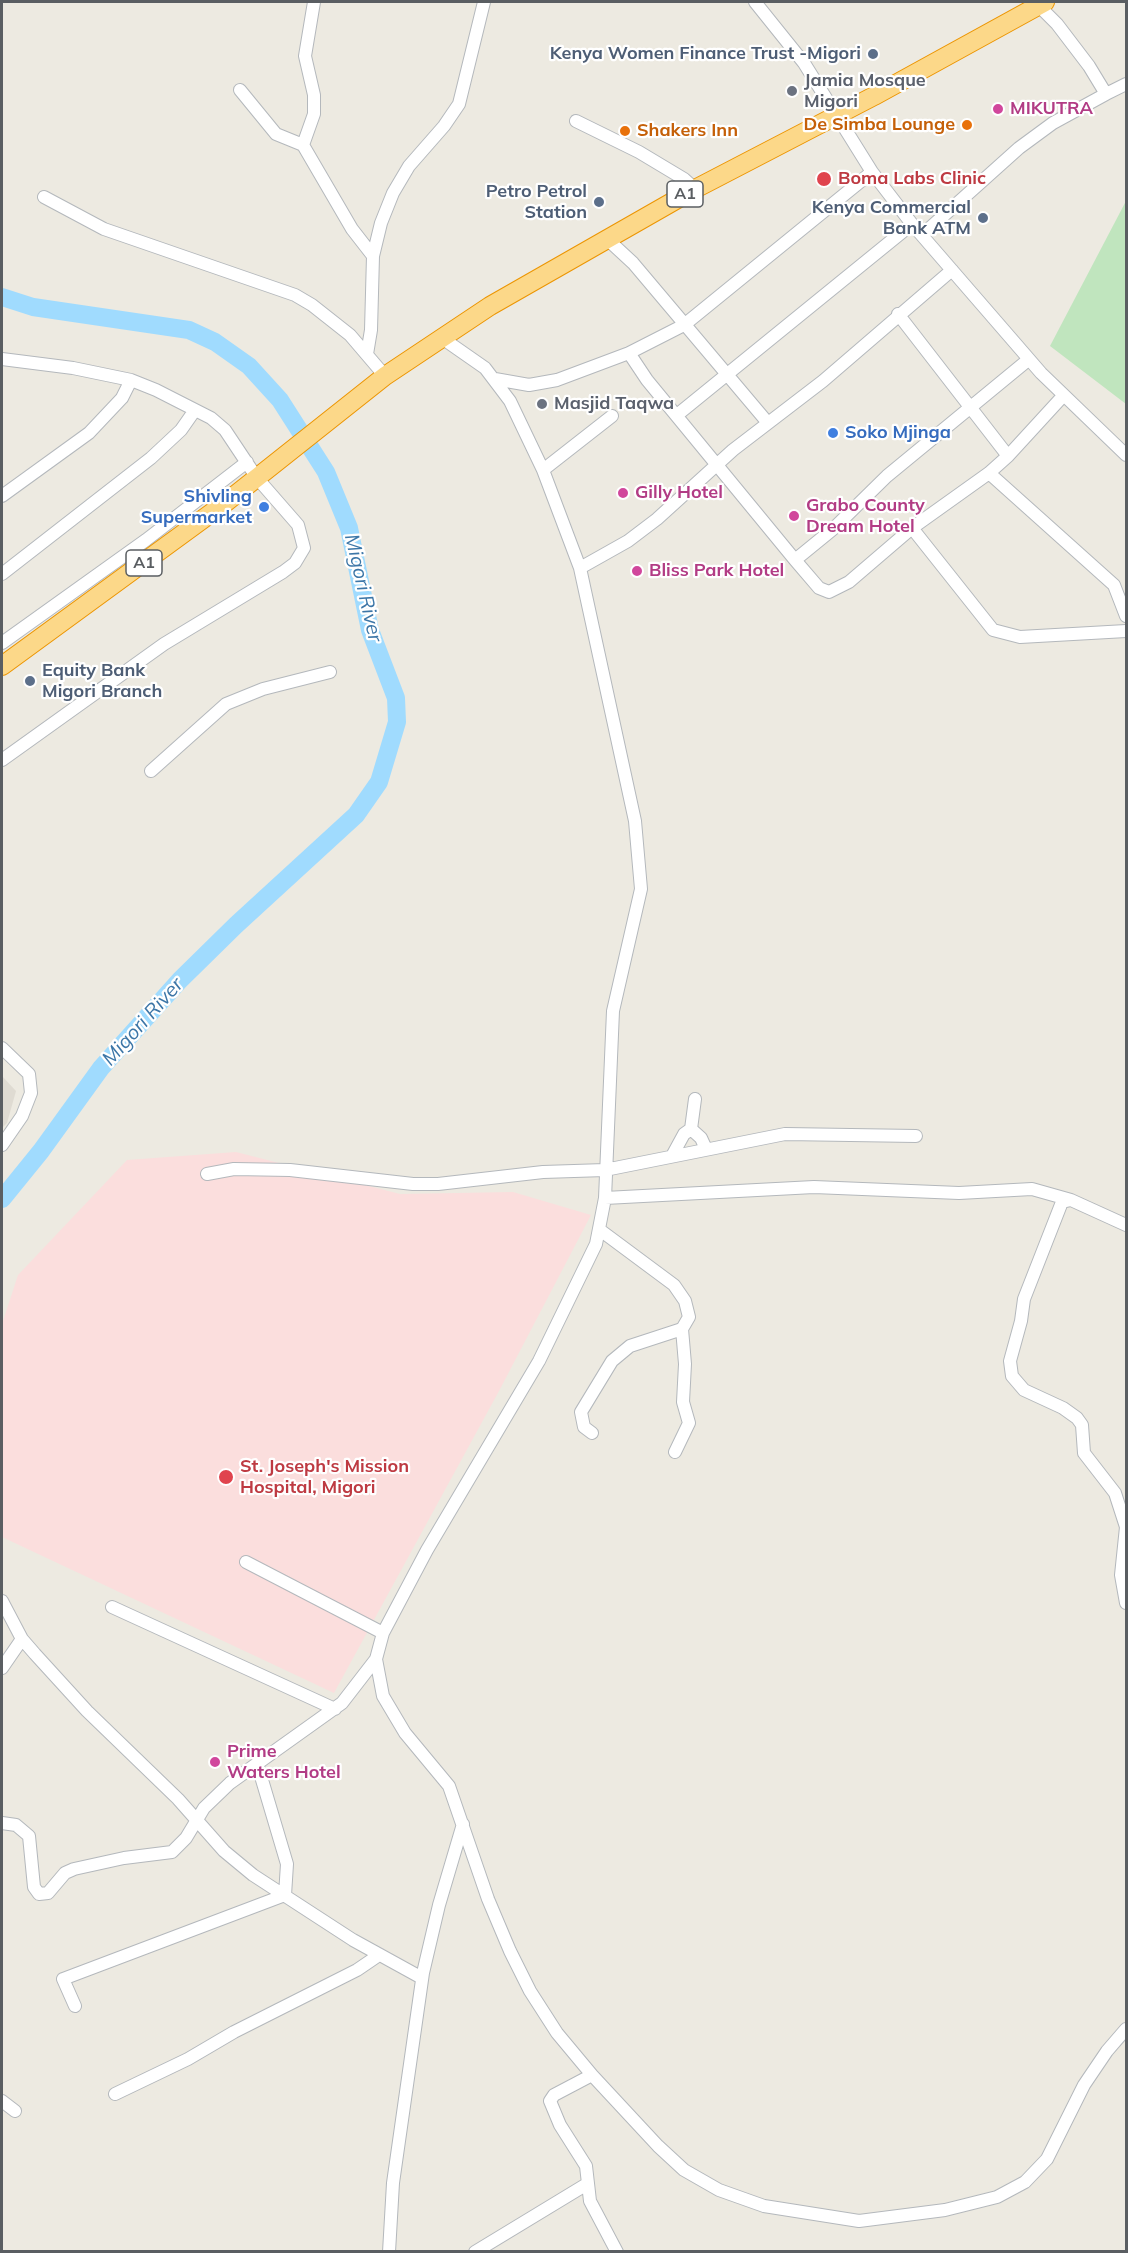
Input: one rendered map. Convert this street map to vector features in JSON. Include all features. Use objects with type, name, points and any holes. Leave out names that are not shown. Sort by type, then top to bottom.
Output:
[{"type":"highway","name":"A1","points":[[2,666],[257,478],[385,376],[442,338],[606,238],[1041,3]]},
{"type":"street","points":[[303,145],[314,114],[314,94],[305,56],[314,2]]},
{"type":"street","points":[[367,354],[371,330],[373,256],[384,215],[400,179],[459,104],[484,2]]},
{"type":"street","points":[[755,2],[799,57],[872,172],[912,224],[1028,360],[1126,455]]},
{"type":"street","points":[[1041,3],[1082,57],[1106,94]]},
{"type":"street","points":[[922,235],[1019,148],[1053,123],[1126,84]]},
{"type":"street","points":[[240,90],[276,134],[303,145],[352,230],[373,256]]},
{"type":"street","points":[[576,121],[621,142],[674,173],[695,189]]},
{"type":"street","points":[[495,379],[516,385],[543,384],[629,353],[684,325],[872,172]]},
{"type":"street","points":[[44,197],[104,230],[295,295],[332,319],[385,376]]},
{"type":"street","points":[[677,415],[728,376],[912,224]]},
{"type":"street","points":[[606,238],[633,263],[768,423]]},
{"type":"street","points":[[580,568],[628,541],[716,464],[823,381],[898,314],[952,270]]},
{"type":"street","points":[[898,314],[1008,456]]},
{"type":"street","points":[[2,1823],[16,1825],[29,1836],[34,1887],[36,1892],[44,1894],[65,1873],[74,1869],[124,1858],[172,1852],[186,1838],[195,1819],[230,1783],[349,1697],[376,1659],[383,1633],[427,1550],[539,1361],[589,1261],[600,1230],[605,1198],[604,1170],[614,1011],[638,910],[641,870],[635,821],[580,568],[543,470],[510,401],[495,379],[484,368],[442,338]]},
{"type":"street","points":[[629,353],[647,380],[819,588],[834,591],[872,564],[912,528],[989,473],[1008,456],[1063,396]]},
{"type":"street","points":[[2,359],[73,368],[131,380],[218,423],[257,478],[278,500],[302,532],[304,548],[294,563],[164,644],[2,760]]},
{"type":"street","points":[[795,560],[833,529],[886,476],[1028,360]]},
{"type":"street","points":[[2,496],[89,433],[122,398],[129,389],[131,380]]},
{"type":"street","points":[[2,573],[151,458],[181,430],[195,410]]},
{"type":"street","points":[[543,470],[612,416]]},
{"type":"street","points":[[2,643],[146,540],[247,462]]},
{"type":"street","points":[[989,473],[1114,585],[1126,616]]},
{"type":"street","points":[[912,528],[993,630],[1020,637],[1126,631]]},
{"type":"street","points":[[151,771],[226,704],[263,690],[330,672]]},
{"type":"street","points":[[2,1048],[29,1074],[31,1094],[22,1116],[2,1145]]},
{"type":"street","points":[[692,1129],[695,1099]]},
{"type":"street","points":[[672,1156],[684,1134],[692,1129]]},
{"type":"street","points":[[692,1129],[701,1138],[706,1149]]},
{"type":"street","points":[[207,1174],[234,1169],[290,1170],[413,1184],[460,1182],[543,1172],[604,1170],[785,1134],[916,1136]]},
{"type":"street","points":[[605,1198],[814,1187],[959,1194],[1032,1189],[1071,1200],[1126,1225]]},
{"type":"street","points":[[1071,1200],[1065,1200],[1059,1206],[1024,1299],[1010,1368],[1016,1382],[1024,1390],[1072,1413],[1082,1425],[1082,1449],[1115,1493],[1126,1527],[1121,1575],[1126,1603]]},
{"type":"street","points":[[592,1433],[584,1427],[581,1412],[612,1361],[630,1346],[682,1329],[688,1321],[688,1308],[674,1285],[600,1230]]},
{"type":"street","points":[[675,1452],[689,1425],[683,1402],[685,1364],[682,1329]]},
{"type":"street","points":[[246,1562],[383,1633]]},
{"type":"street","points":[[2,1601],[22,1639],[87,1712],[172,1793],[238,1864],[379,1955],[423,1978]]},
{"type":"street","points":[[112,1607],[335,1709]]},
{"type":"street","points":[[2,1668],[22,1639]]},
{"type":"street","points":[[376,1659],[383,1696],[392,1713],[405,1733],[449,1786],[488,1899],[530,1991],[557,2032],[592,2075],[658,2146],[701,2182],[764,2206],[829,2218],[883,2220],[974,2204],[1013,2190],[1025,2182],[1047,2159],[1084,2085],[1107,2051],[1126,2029]]},
{"type":"street","points":[[257,1763],[287,1864],[285,1895]]},
{"type":"street","points":[[389,2252],[393,2183],[423,1978],[439,1905],[464,1824]]},
{"type":"street","points":[[75,2006],[63,1979],[285,1895]]},
{"type":"street","points":[[115,2094],[188,2059],[234,2032],[357,1970],[379,1955]]},
{"type":"street","points":[[592,2075],[554,2095],[550,2101],[560,2125],[586,2166],[590,2201],[617,2252]]},
{"type":"street","points":[[2,2101],[15,2111]]},
{"type":"street","points":[[475,2252],[587,2184]]},
{"type":"shaded area","points":[[2,1076],[16,1091],[7,1123],[2,1128]]},
{"type":"shaded area","name":"St. Joseph's Mission Hospital, Migori","points":[[236,1152],[400,1194],[513,1192],[591,1215],[499,1391],[334,1693],[2,1537],[2,1324],[18,1275],[127,1160]]},
{"type":"green space","points":[[1126,201],[1126,404],[1050,346]]},
{"type":"waterway","name":"Migori River","points":[[2,297],[33,307],[189,330],[215,342],[249,366],[280,400],[326,472],[349,528],[370,630],[396,698],[397,722],[379,782],[356,815],[236,925],[180,980],[101,1068],[41,1151],[2,1199]]},
{"type":"place","name":"Kenya Women Finance Trust -Migori","points":[[873,54]]},
{"type":"place","name":"Jamia Mosque Migori","points":[[792,91]]},
{"type":"place","name":"MIKUTRA","points":[[998,109]]},
{"type":"place","name":"De Simba Lounge","points":[[967,125]]},
{"type":"place","name":"Shakers Inn","points":[[625,131]]},
{"type":"place","name":"Boma Labs Clinic","points":[[824,179]]},
{"type":"place","name":"Petro Petrol Station","points":[[599,202]]},
{"type":"place","name":"Kenya Commercial Bank ATM","points":[[983,218]]},
{"type":"place","name":"Masjid Taqwa","points":[[542,404]]},
{"type":"place","name":"Soko Mjinga","points":[[833,433]]},
{"type":"place","name":"Gilly Hotel","points":[[623,493]]},
{"type":"place","name":"Shivling Supermarket","points":[[264,507]]},
{"type":"place","name":"Grabo County Dream Hotel","points":[[794,516]]},
{"type":"place","name":"Bliss Park Hotel","points":[[637,571]]},
{"type":"place","name":"Equity Bank Migori Branch","points":[[30,681]]},
{"type":"place","name":"St. Joseph's Mission Hospital, Migori","points":[[226,1477]]},
{"type":"place","name":"Prime Waters Hotel","points":[[215,1762]]}]
